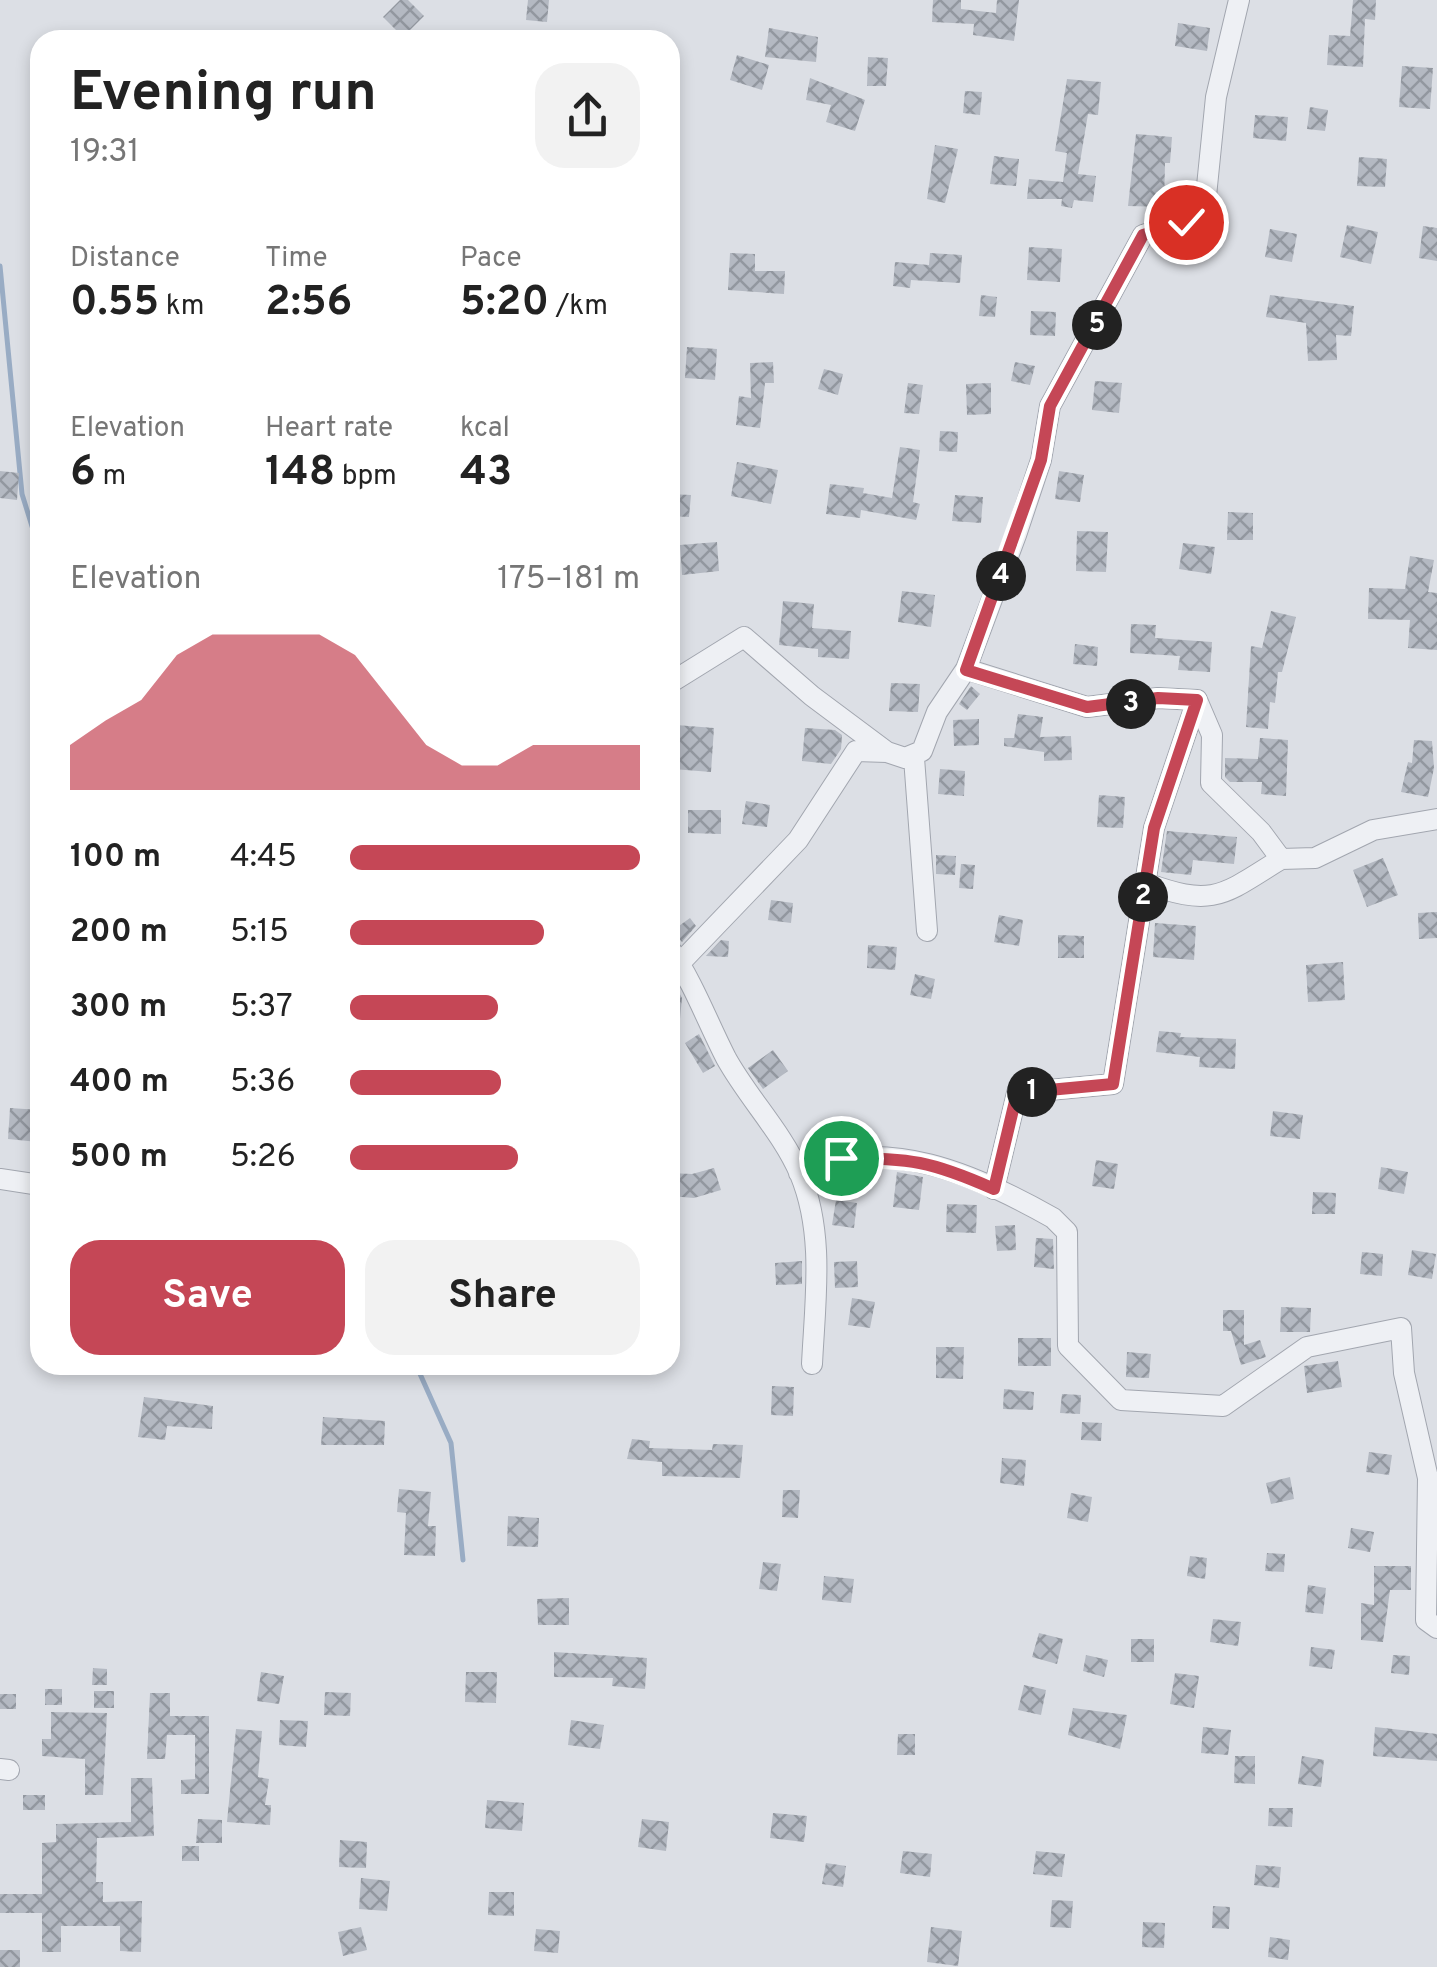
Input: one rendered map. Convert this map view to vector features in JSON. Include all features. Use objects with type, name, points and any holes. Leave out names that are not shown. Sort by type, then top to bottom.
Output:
[{"type":"street","points":[[927,931],[914,758],[928,740],[952,684],[966,670],[1016,535],[1041,460],[1050,406],[1064,378],[1143,235],[1186,222],[1206,196],[1216,96],[1239,0]]},
{"type":"street","points":[[680,677],[744,637],[812,696],[886,752]]},
{"type":"street","points":[[966,670],[1087,707],[1158,698],[1197,700]]},
{"type":"street","points":[[1197,700],[1212,734],[1211,783],[1261,832],[1281,859]]},
{"type":"street","points":[[994,1189],[1017,1093],[1113,1084],[1154,828],[1197,700]]},
{"type":"street","points":[[680,951],[798,840],[856,751],[914,758]]},
{"type":"street","points":[[1146,882],[1181,896],[1220,897],[1281,859],[1315,858],[1373,830],[1437,820]]},
{"type":"street","points":[[680,964],[696,988],[727,1060],[799,1173],[811,1209],[817,1255],[812,1364]]},
{"type":"street","points":[[799,1173],[841,1158],[900,1158],[945,1166],[1054,1218],[1067,1232],[1068,1346],[1121,1400],[1222,1406],[1307,1347],[1402,1328],[1404,1374],[1428,1478],[1426,1620],[1437,1628]]},
{"type":"street","points":[[0,1179],[30,1184]]},
{"type":"building","points":[[400,0],[408,0],[424,16],[410,30],[396,30],[383,17]]},
{"type":"building","points":[[528,0],[549,0],[547,22],[526,20]]},
{"type":"building","points":[[933,0],[961,0],[961,9],[996,13],[997,0],[1019,0],[1014,41],[973,35],[974,24],[932,22]]},
{"type":"building","points":[[1353,0],[1376,0],[1375,20],[1365,19],[1363,67],[1327,65],[1329,35],[1350,36]]},
{"type":"building","points":[[1178,23],[1210,28],[1207,51],[1175,46]]},
{"type":"building","points":[[769,28],[818,37],[816,62],[765,57]]},
{"type":"building","points":[[737,55],[769,65],[762,90],[730,80]]},
{"type":"building","points":[[868,57],[888,58],[886,86],[867,86]]},
{"type":"building","points":[[1402,66],[1433,68],[1430,109],[1399,107]]},
{"type":"building","points":[[810,78],[865,100],[855,131],[826,122],[831,105],[806,100]]},
{"type":"building","points":[[1067,79],[1101,82],[1098,115],[1088,114],[1078,174],[1096,176],[1093,202],[1074,200],[1072,208],[1061,206],[1062,199],[1027,199],[1029,179],[1063,182],[1067,153],[1055,151]]},
{"type":"building","points":[[965,91],[982,92],[980,115],[963,113]]},
{"type":"building","points":[[1310,107],[1328,110],[1325,131],[1307,129]]},
{"type":"building","points":[[1255,115],[1288,117],[1286,141],[1253,138]]},
{"type":"building","points":[[1136,134],[1172,137],[1170,163],[1165,163],[1164,207],[1128,206]]},
{"type":"building","points":[[935,145],[958,149],[945,203],[927,199]]},
{"type":"building","points":[[994,156],[1019,159],[1016,186],[990,184]]},
{"type":"building","points":[[1359,157],[1387,159],[1385,187],[1357,186]]},
{"type":"building","points":[[1347,225],[1378,232],[1371,264],[1340,257]]},
{"type":"building","points":[[1423,226],[1437,228],[1437,261],[1419,258]]},
{"type":"building","points":[[1270,229],[1297,234],[1292,262],[1265,257]]},
{"type":"building","points":[[1029,247],[1062,249],[1060,282],[1027,280]]},
{"type":"building","points":[[730,253],[755,254],[755,271],[785,271],[784,294],[728,290]]},
{"type":"building","points":[[930,253],[962,255],[960,283],[911,280],[910,288],[893,286],[895,262],[929,265]]},
{"type":"building","points":[[981,295],[997,297],[995,317],[979,316]]},
{"type":"building","points":[[1270,295],[1354,306],[1351,336],[1336,335],[1337,360],[1308,361],[1306,323],[1266,317]]},
{"type":"building","points":[[1031,311],[1056,312],[1055,336],[1030,335]]},
{"type":"building","points":[[687,347],[717,349],[715,380],[685,378]]},
{"type":"building","points":[[773,362],[774,383],[765,383],[760,428],[736,425],[739,396],[751,398],[750,363]]},
{"type":"building","points":[[1015,362],[1035,366],[1030,385],[1011,381]]},
{"type":"building","points":[[824,369],[843,374],[838,395],[818,389]]},
{"type":"building","points":[[1095,381],[1122,383],[1119,413],[1092,410]]},
{"type":"building","points":[[908,383],[923,385],[919,414],[904,413]]},
{"type":"building","points":[[991,383],[991,414],[967,415],[966,384]]},
{"type":"building","points":[[940,431],[958,432],[957,452],[939,451]]},
{"type":"building","points":[[900,447],[920,450],[913,502],[920,504],[916,520],[861,510],[860,518],[826,514],[830,484],[864,488],[863,493],[892,498]]},
{"type":"building","points":[[737,462],[778,470],[771,504],[731,496]]},
{"type":"building","points":[[0,471],[19,473],[17,500],[0,498]]},
{"type":"building","points":[[1059,471],[1084,475],[1080,502],[1055,499]]},
{"type":"building","points":[[680,494],[691,495],[689,517],[680,517]]},
{"type":"building","points":[[955,495],[983,497],[981,523],[952,521]]},
{"type":"building","points":[[1228,512],[1253,513],[1253,540],[1227,540]]},
{"type":"building","points":[[1077,531],[1108,532],[1106,572],[1076,571]]},
{"type":"building","points":[[717,542],[719,571],[682,575],[680,545]]},
{"type":"building","points":[[1183,543],[1215,547],[1211,574],[1179,569]]},
{"type":"building","points":[[1410,556],[1434,560],[1428,592],[1437,593],[1437,650],[1408,648],[1410,620],[1368,619],[1369,588],[1405,589]]},
{"type":"building","points":[[902,591],[935,595],[931,627],[898,622]]},
{"type":"building","points":[[783,601],[814,604],[812,628],[851,631],[849,659],[818,657],[818,649],[779,645]]},
{"type":"building","points":[[1271,611],[1296,617],[1282,672],[1278,672],[1275,703],[1270,702],[1268,729],[1246,727],[1251,646],[1262,648]]},
{"type":"building","points":[[1131,624],[1156,625],[1155,638],[1212,642],[1210,672],[1178,670],[1180,656],[1130,653]]},
{"type":"building","points":[[1075,644],[1098,647],[1097,666],[1073,664]]},
{"type":"building","points":[[891,683],[920,684],[918,712],[889,711]]},
{"type":"building","points":[[971,686],[980,694],[967,710],[959,704]]},
{"type":"building","points":[[1018,714],[1043,717],[1040,737],[1071,736],[1072,760],[1044,761],[1044,752],[1004,746],[1004,738],[1014,738]]},
{"type":"building","points":[[979,719],[979,745],[954,746],[953,720]]},
{"type":"building","points":[[680,725],[714,728],[711,772],[680,770]]},
{"type":"building","points":[[805,728],[835,730],[842,735],[841,749],[831,764],[802,761]]},
{"type":"building","points":[[1260,738],[1288,740],[1286,796],[1261,794],[1262,782],[1230,782],[1225,777],[1225,758],[1258,759]]},
{"type":"building","points":[[1414,740],[1432,741],[1434,768],[1428,797],[1401,792],[1408,762],[1412,763]]},
{"type":"building","points":[[940,769],[965,771],[964,796],[938,794]]},
{"type":"building","points":[[1099,795],[1125,797],[1123,828],[1097,827]]},
{"type":"building","points":[[746,801],[770,805],[767,827],[742,824]]},
{"type":"building","points":[[688,810],[721,810],[721,834],[688,833]]},
{"type":"building","points":[[1167,831],[1237,837],[1234,864],[1193,860],[1191,875],[1161,872]]},
{"type":"building","points":[[936,855],[956,856],[955,875],[936,874]]},
{"type":"building","points":[[1383,858],[1398,895],[1367,907],[1353,870]]},
{"type":"building","points":[[961,864],[975,865],[973,889],[959,888]]},
{"type":"building","points":[[771,900],[793,903],[791,923],[768,920]]},
{"type":"building","points":[[1437,912],[1437,938],[1419,939],[1418,913]]},
{"type":"building","points":[[999,915],[1023,920],[1019,946],[994,942]]},
{"type":"building","points":[[690,918],[696,926],[682,942],[680,940],[680,925]]},
{"type":"building","points":[[1155,923],[1196,926],[1194,960],[1153,957]]},
{"type":"building","points":[[1058,935],[1084,936],[1084,958],[1058,958]]},
{"type":"building","points":[[721,940],[729,941],[728,957],[706,956]]},
{"type":"building","points":[[868,945],[897,947],[895,970],[867,968]]},
{"type":"building","points":[[1343,962],[1345,1000],[1308,1002],[1306,965]]},
{"type":"building","points":[[915,974],[935,979],[931,999],[910,995]]},
{"type":"building","points":[[1159,1031],[1181,1033],[1180,1037],[1236,1039],[1235,1069],[1199,1067],[1200,1057],[1156,1052]]},
{"type":"building","points":[[699,1034],[715,1066],[703,1073],[685,1043]]},
{"type":"building","points":[[773,1050],[788,1071],[763,1089],[748,1068]]},
{"type":"building","points":[[10,1108],[30,1109],[30,1141],[8,1139]]},
{"type":"building","points":[[1273,1111],[1303,1115],[1300,1139],[1270,1136]]},
{"type":"building","points":[[1096,1160],[1118,1164],[1114,1189],[1092,1186]]},
{"type":"building","points":[[1381,1167],[1408,1172],[1404,1194],[1378,1189]]},
{"type":"building","points":[[714,1168],[721,1190],[694,1198],[680,1197],[680,1173]]},
{"type":"building","points":[[897,1172],[923,1177],[919,1210],[893,1207]]},
{"type":"building","points":[[1313,1192],[1336,1193],[1335,1214],[1312,1214]]},
{"type":"building","points":[[836,1200],[857,1203],[854,1228],[832,1225]]},
{"type":"building","points":[[947,1204],[977,1205],[976,1233],[946,1232]]},
{"type":"building","points":[[1015,1225],[1016,1250],[997,1251],[995,1226]]},
{"type":"building","points":[[1036,1238],[1053,1239],[1054,1269],[1034,1267]]},
{"type":"building","points":[[1412,1250],[1436,1254],[1432,1279],[1408,1275]]},
{"type":"building","points":[[1362,1252],[1383,1254],[1382,1276],[1360,1274]]},
{"type":"building","points":[[802,1261],[802,1284],[776,1285],[775,1263]]},
{"type":"building","points":[[857,1261],[858,1287],[835,1288],[834,1262]]},
{"type":"building","points":[[852,1298],[875,1302],[870,1328],[848,1325]]},
{"type":"building","points":[[1281,1307],[1311,1308],[1310,1332],[1280,1332]]},
{"type":"building","points":[[1223,1310],[1244,1310],[1244,1345],[1260,1340],[1266,1357],[1241,1365],[1231,1331],[1223,1331]]},
{"type":"building","points":[[1018,1338],[1051,1338],[1051,1366],[1018,1366]]},
{"type":"building","points":[[936,1347],[964,1347],[963,1379],[936,1378]]},
{"type":"building","points":[[1127,1352],[1151,1354],[1149,1378],[1126,1377]]},
{"type":"building","points":[[1338,1361],[1342,1387],[1307,1393],[1304,1366]]},
{"type":"building","points":[[772,1386],[794,1387],[793,1416],[771,1415]]},
{"type":"building","points":[[1004,1389],[1034,1392],[1033,1410],[1003,1409]]},
{"type":"building","points":[[1062,1394],[1081,1395],[1080,1414],[1060,1413]]},
{"type":"building","points":[[144,1397],[213,1406],[212,1429],[167,1426],[165,1440],[138,1437]]},
{"type":"building","points":[[323,1417],[385,1421],[384,1445],[321,1445]]},
{"type":"building","points":[[1082,1422],[1102,1423],[1101,1441],[1081,1440]]},
{"type":"building","points":[[632,1439],[650,1441],[649,1448],[712,1450],[713,1444],[743,1445],[740,1478],[662,1476],[662,1462],[627,1459]]},
{"type":"building","points":[[1369,1452],[1392,1455],[1389,1475],[1366,1472]]},
{"type":"building","points":[[1002,1458],[1026,1460],[1024,1486],[1000,1483]]},
{"type":"building","points":[[1290,1477],[1294,1499],[1271,1504],[1266,1483]]},
{"type":"building","points":[[399,1489],[431,1492],[428,1526],[436,1526],[435,1556],[404,1555],[406,1513],[397,1512]]},
{"type":"building","points":[[783,1490],[800,1490],[798,1518],[782,1517]]},
{"type":"building","points":[[1071,1493],[1092,1497],[1088,1522],[1067,1518]]},
{"type":"building","points":[[508,1516],[539,1518],[538,1547],[507,1546]]},
{"type":"building","points":[[1351,1528],[1374,1532],[1370,1552],[1348,1548]]},
{"type":"building","points":[[1267,1553],[1285,1554],[1284,1572],[1265,1571]]},
{"type":"building","points":[[1190,1556],[1207,1558],[1205,1579],[1187,1576]]},
{"type":"building","points":[[763,1562],[781,1564],[777,1591],[759,1589]]},
{"type":"building","points":[[1374,1566],[1411,1566],[1411,1590],[1390,1590],[1383,1642],[1361,1640],[1361,1603],[1374,1605]]},
{"type":"building","points":[[824,1576],[854,1579],[851,1603],[822,1600]]},
{"type":"building","points":[[1308,1585],[1326,1588],[1323,1614],[1305,1612]]},
{"type":"building","points":[[569,1598],[569,1625],[538,1625],[537,1599]]},
{"type":"building","points":[[1213,1619],[1241,1622],[1238,1646],[1210,1642]]},
{"type":"building","points":[[1039,1633],[1063,1639],[1057,1664],[1032,1657]]},
{"type":"building","points":[[1131,1639],[1154,1639],[1154,1662],[1131,1662]]},
{"type":"building","points":[[1311,1647],[1335,1650],[1332,1669],[1309,1666]]},
{"type":"building","points":[[554,1652],[647,1658],[645,1689],[612,1686],[613,1678],[554,1677]]},
{"type":"building","points":[[1086,1655],[1108,1660],[1104,1677],[1083,1671]]},
{"type":"building","points":[[1393,1655],[1410,1656],[1409,1675],[1391,1673]]},
{"type":"building","points":[[93,1668],[107,1669],[107,1685],[92,1685]]},
{"type":"building","points":[[261,1672],[284,1676],[279,1704],[257,1701]]},
{"type":"building","points":[[466,1672],[497,1672],[496,1703],[465,1702]]},
{"type":"building","points":[[1175,1673],[1199,1676],[1194,1708],[1170,1704]]},
{"type":"building","points":[[1024,1685],[1046,1690],[1041,1715],[1018,1710]]},
{"type":"building","points":[[45,1689],[62,1689],[62,1705],[45,1705]]},
{"type":"building","points":[[94,1691],[114,1691],[114,1708],[94,1708]]},
{"type":"building","points":[[325,1692],[351,1693],[350,1716],[324,1715]]},
{"type":"building","points":[[150,1693],[170,1693],[170,1716],[209,1716],[209,1794],[181,1794],[181,1780],[195,1779],[195,1735],[167,1735],[165,1759],[147,1759]]},
{"type":"building","points":[[0,1694],[16,1694],[16,1709],[0,1709]]},
{"type":"building","points":[[1073,1708],[1127,1715],[1120,1749],[1068,1735]]},
{"type":"building","points":[[51,1712],[107,1713],[103,1795],[85,1795],[85,1759],[42,1756],[42,1739],[51,1739]]},
{"type":"building","points":[[280,1720],[308,1721],[306,1747],[279,1745]]},
{"type":"building","points":[[571,1720],[604,1725],[600,1749],[568,1745]]},
{"type":"building","points":[[1203,1727],[1231,1730],[1228,1755],[1201,1753]]},
{"type":"building","points":[[1375,1727],[1437,1734],[1437,1761],[1373,1756]]},
{"type":"building","points":[[236,1729],[262,1731],[258,1777],[269,1779],[265,1805],[271,1805],[270,1825],[227,1822]]},
{"type":"building","points":[[898,1734],[915,1734],[915,1755],[897,1755]]},
{"type":"building","points":[[1235,1756],[1255,1756],[1255,1784],[1234,1783]]},
{"type":"building","points":[[1302,1756],[1324,1760],[1321,1787],[1298,1784]]},
{"type":"building","points":[[131,1778],[152,1778],[154,1836],[97,1838],[96,1882],[103,1882],[103,1902],[142,1901],[141,1952],[120,1951],[120,1926],[61,1926],[61,1952],[42,1952],[42,1913],[0,1913],[0,1894],[42,1894],[42,1843],[56,1842],[56,1824],[131,1822]]},
{"type":"building","points":[[23,1795],[45,1795],[45,1810],[23,1810]]},
{"type":"building","points":[[487,1800],[524,1803],[522,1831],[485,1828]]},
{"type":"building","points":[[1269,1808],[1293,1808],[1292,1827],[1268,1826]]},
{"type":"building","points":[[773,1813],[807,1816],[804,1842],[770,1838]]},
{"type":"building","points":[[198,1819],[222,1820],[222,1843],[196,1843]]},
{"type":"building","points":[[642,1819],[669,1822],[666,1851],[638,1847]]},
{"type":"building","points":[[340,1840],[367,1842],[366,1868],[339,1867]]},
{"type":"building","points":[[182,1846],[199,1846],[199,1861],[182,1861]]},
{"type":"building","points":[[903,1851],[932,1854],[930,1877],[900,1873]]},
{"type":"building","points":[[1036,1851],[1065,1854],[1062,1877],[1033,1874]]},
{"type":"building","points":[[826,1863],[846,1866],[843,1887],[822,1884]]},
{"type":"building","points":[[1256,1865],[1281,1867],[1279,1888],[1254,1885]]},
{"type":"building","points":[[361,1878],[390,1881],[387,1911],[359,1909]]},
{"type":"building","points":[[489,1892],[514,1892],[514,1916],[488,1915]]},
{"type":"building","points":[[1052,1900],[1073,1901],[1071,1928],[1050,1927]]},
{"type":"building","points":[[1213,1906],[1230,1907],[1229,1929],[1212,1928]]},
{"type":"building","points":[[1143,1922],[1165,1923],[1164,1948],[1142,1947]]},
{"type":"building","points":[[361,1927],[367,1950],[343,1956],[338,1932]]},
{"type":"building","points":[[931,1927],[962,1931],[958,1966],[927,1962]]},
{"type":"building","points":[[536,1929],[560,1931],[558,1953],[534,1951]]},
{"type":"building","points":[[1270,1937],[1290,1940],[1288,1960],[1268,1957]]},
{"type":"building","points":[[0,1950],[20,1950],[20,1967],[0,1967]]},
{"type":"waterway","points":[[0,266],[22,494],[30,520]]},
{"type":"waterway","points":[[420,1375],[451,1443],[463,1560]]},
{"type":"route","points":[[841,1158],[900,1158],[945,1166],[994,1189],[1017,1093],[1113,1084],[1154,828],[1197,700],[1158,698],[1124,706],[1087,707],[966,670],[1041,460],[1050,406],[1133,260],[1143,235],[1186,222]]}]
